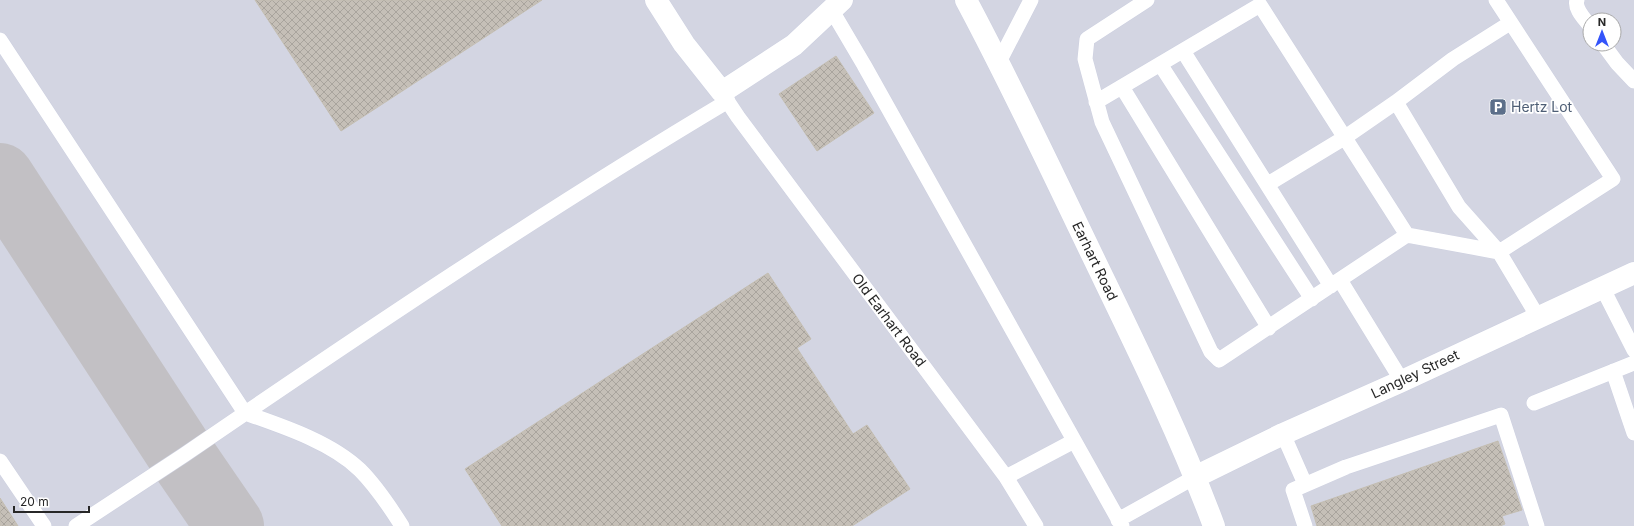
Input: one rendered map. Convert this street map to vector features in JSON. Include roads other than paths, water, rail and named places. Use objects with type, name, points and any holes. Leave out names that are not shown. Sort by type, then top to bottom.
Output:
[{"type":"street","points":[[656,0],[684,44],[725,97],[794,45],[837,5]]},
{"type":"street","name":"Earhart Road","points":[[966,0],[999,62],[1164,404],[1214,526]]},
{"type":"street","name":"Langley Street","points":[[1195,477],[1283,434],[1402,381],[1634,272]]},
{"type":"lane","points":[[999,62],[1031,0]]},
{"type":"lane","points":[[1147,0],[1087,39],[1085,58],[1102,122],[1211,352],[1219,360],[1269,328],[1407,234]]},
{"type":"lane","points":[[1096,102],[1260,6],[1407,234],[1499,252],[1613,179],[1496,0]]},
{"type":"lane","points":[[1577,0],[1576,3],[1578,10],[1582,15]]},
{"type":"lane","points":[[837,5],[864,65],[1119,524],[1195,477]]},
{"type":"lane","points":[[1268,184],[1344,138],[1396,102],[1453,59],[1510,23]]},
{"type":"lane","points":[[0,40],[244,413],[298,434],[336,452],[359,470],[389,505],[402,526]]},
{"type":"lane","points":[[1183,51],[1268,184],[1402,381]]},
{"type":"lane","points":[[1609,52],[1617,63],[1634,80]]},
{"type":"lane","points":[[1160,64],[1312,299]]},
{"type":"lane","points":[[1122,87],[1269,328]]},
{"type":"lane","name":"Old Earhart Road","points":[[725,97],[738,117],[1006,477],[1036,526]]},
{"type":"lane","points":[[76,526],[310,369],[725,97]]},
{"type":"lane","points":[[1396,102],[1459,207],[1499,252],[1538,317]]},
{"type":"lane","points":[[1602,287],[1634,350]]},
{"type":"lane","points":[[1534,403],[1634,363]]},
{"type":"lane","points":[[1613,371],[1634,433]]},
{"type":"lane","points":[[1305,526],[1293,490],[1346,467],[1501,415],[1537,526]]},
{"type":"lane","points":[[1283,434],[1305,484]]},
{"type":"lane","points":[[1006,477],[1074,441]]},
{"type":"lane","points":[[0,461],[44,526]]},
{"type":"place","name":"Hertz Lot","points":[[1498,107]]}]
